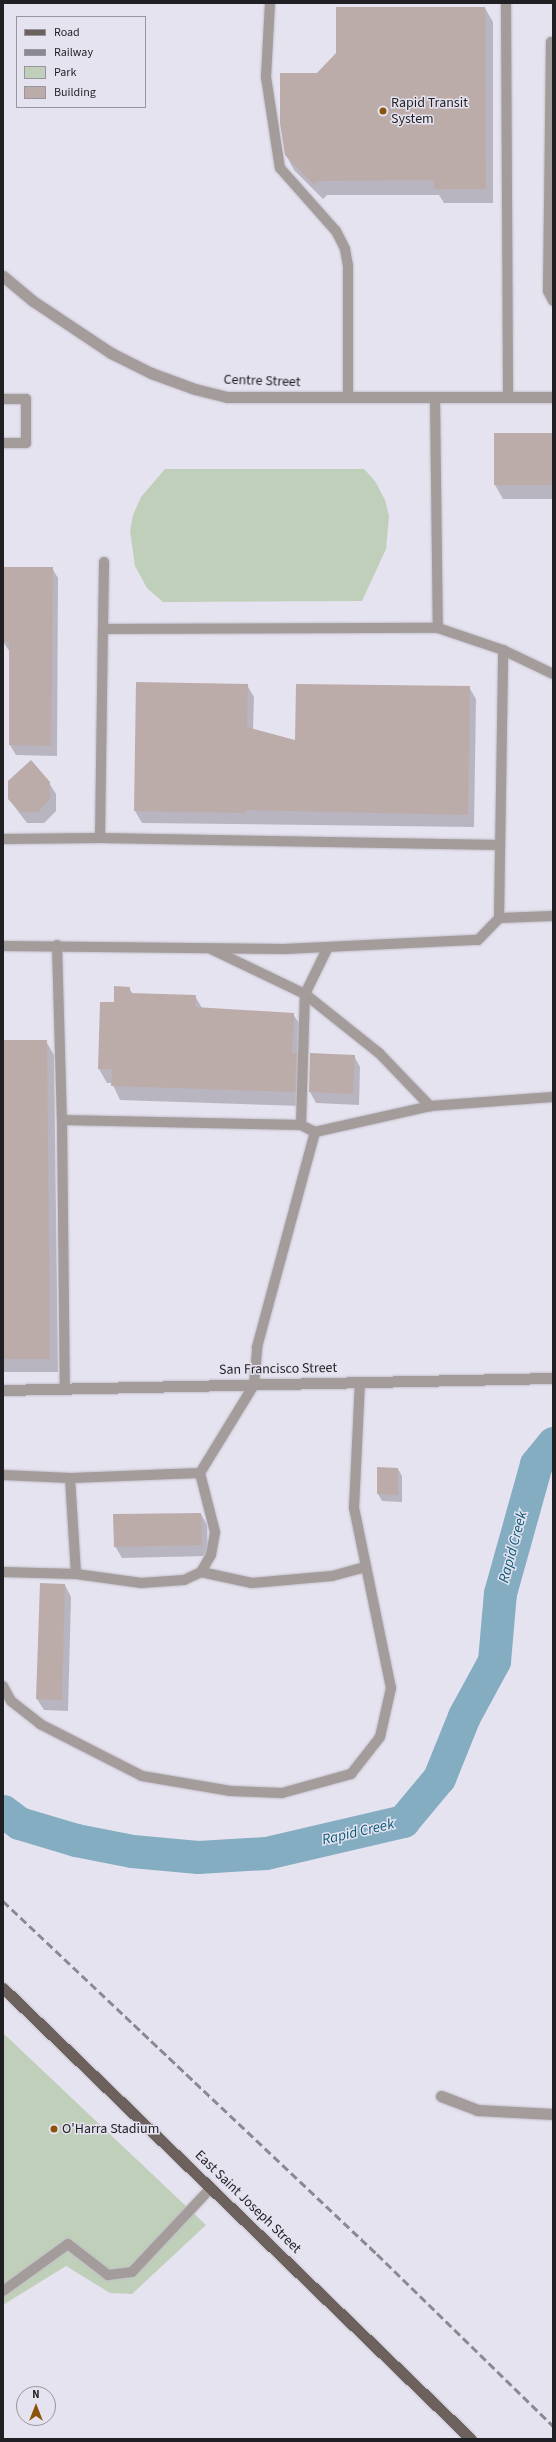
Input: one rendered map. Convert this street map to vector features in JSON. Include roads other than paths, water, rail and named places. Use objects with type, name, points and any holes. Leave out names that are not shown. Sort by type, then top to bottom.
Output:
[{"type":"main road","name":"East Saint Joseph Street","points":[[3,1988],[471,2439]]},
{"type":"street","name":"Centre Street","points":[[3,276],[33,301],[111,353],[151,373],[194,389],[227,397],[553,397]]},
{"type":"street","name":"San Francisco Street","points":[[3,1390],[553,1378]]},
{"type":"street","points":[[441,2096],[477,2110],[553,2114]]},
{"type":"lane","points":[[270,3],[266,76],[280,168],[336,231],[345,249],[348,266],[348,397]]},
{"type":"lane","points":[[506,3],[508,398]]},
{"type":"lane","points":[[553,42],[551,42],[552,128],[548,291],[553,301]]},
{"type":"lane","points":[[435,397],[438,628]]},
{"type":"lane","points":[[3,399],[26,399],[26,443],[3,443]]},
{"type":"lane","points":[[100,838],[104,562]]},
{"type":"lane","points":[[103,629],[438,628],[503,650],[553,674]]},
{"type":"lane","points":[[3,946],[57,945],[207,948],[328,947],[478,940],[499,918],[503,650]]},
{"type":"lane","points":[[3,839],[100,838],[499,845]]},
{"type":"lane","points":[[499,918],[553,916]]},
{"type":"lane","points":[[57,945],[62,1120],[65,1389]]},
{"type":"lane","points":[[301,1125],[305,994],[328,947]]},
{"type":"lane","points":[[207,948],[305,994],[379,1053],[430,1106]]},
{"type":"lane","points":[[62,1120],[301,1125],[315,1132],[430,1106],[553,1097]]},
{"type":"lane","points":[[3,1572],[76,1574],[141,1583],[184,1580],[201,1572],[211,1554],[215,1532],[200,1473],[254,1385],[257,1347],[315,1132]]},
{"type":"lane","points":[[3,1686],[11,1701],[40,1724],[142,1776],[231,1791],[282,1793],[351,1774],[380,1736],[391,1688],[354,1508],[360,1382]]},
{"type":"lane","points":[[3,1475],[70,1478],[200,1473]]},
{"type":"lane","points":[[70,1478],[76,1574]]},
{"type":"lane","points":[[201,1572],[252,1583],[332,1576],[365,1567]]},
{"type":"lane","points":[[3,2291],[68,2244],[108,2275],[132,2272],[211,2188]]},
{"type":"waterway","name":"Rapid Creek","points":[[3,1811],[19,1823],[76,1840],[132,1851],[198,1857],[266,1853],[403,1821],[439,1778],[464,1716],[494,1661],[500,1593],[536,1464],[553,1443]]},
{"type":"railway","points":[[3,1901],[377,2254],[553,2426]]},
{"type":"place","name":"Rapid Transit System","points":[[383,111]]},
{"type":"place","name":"O'Harra Stadium","points":[[54,2129]]}]
